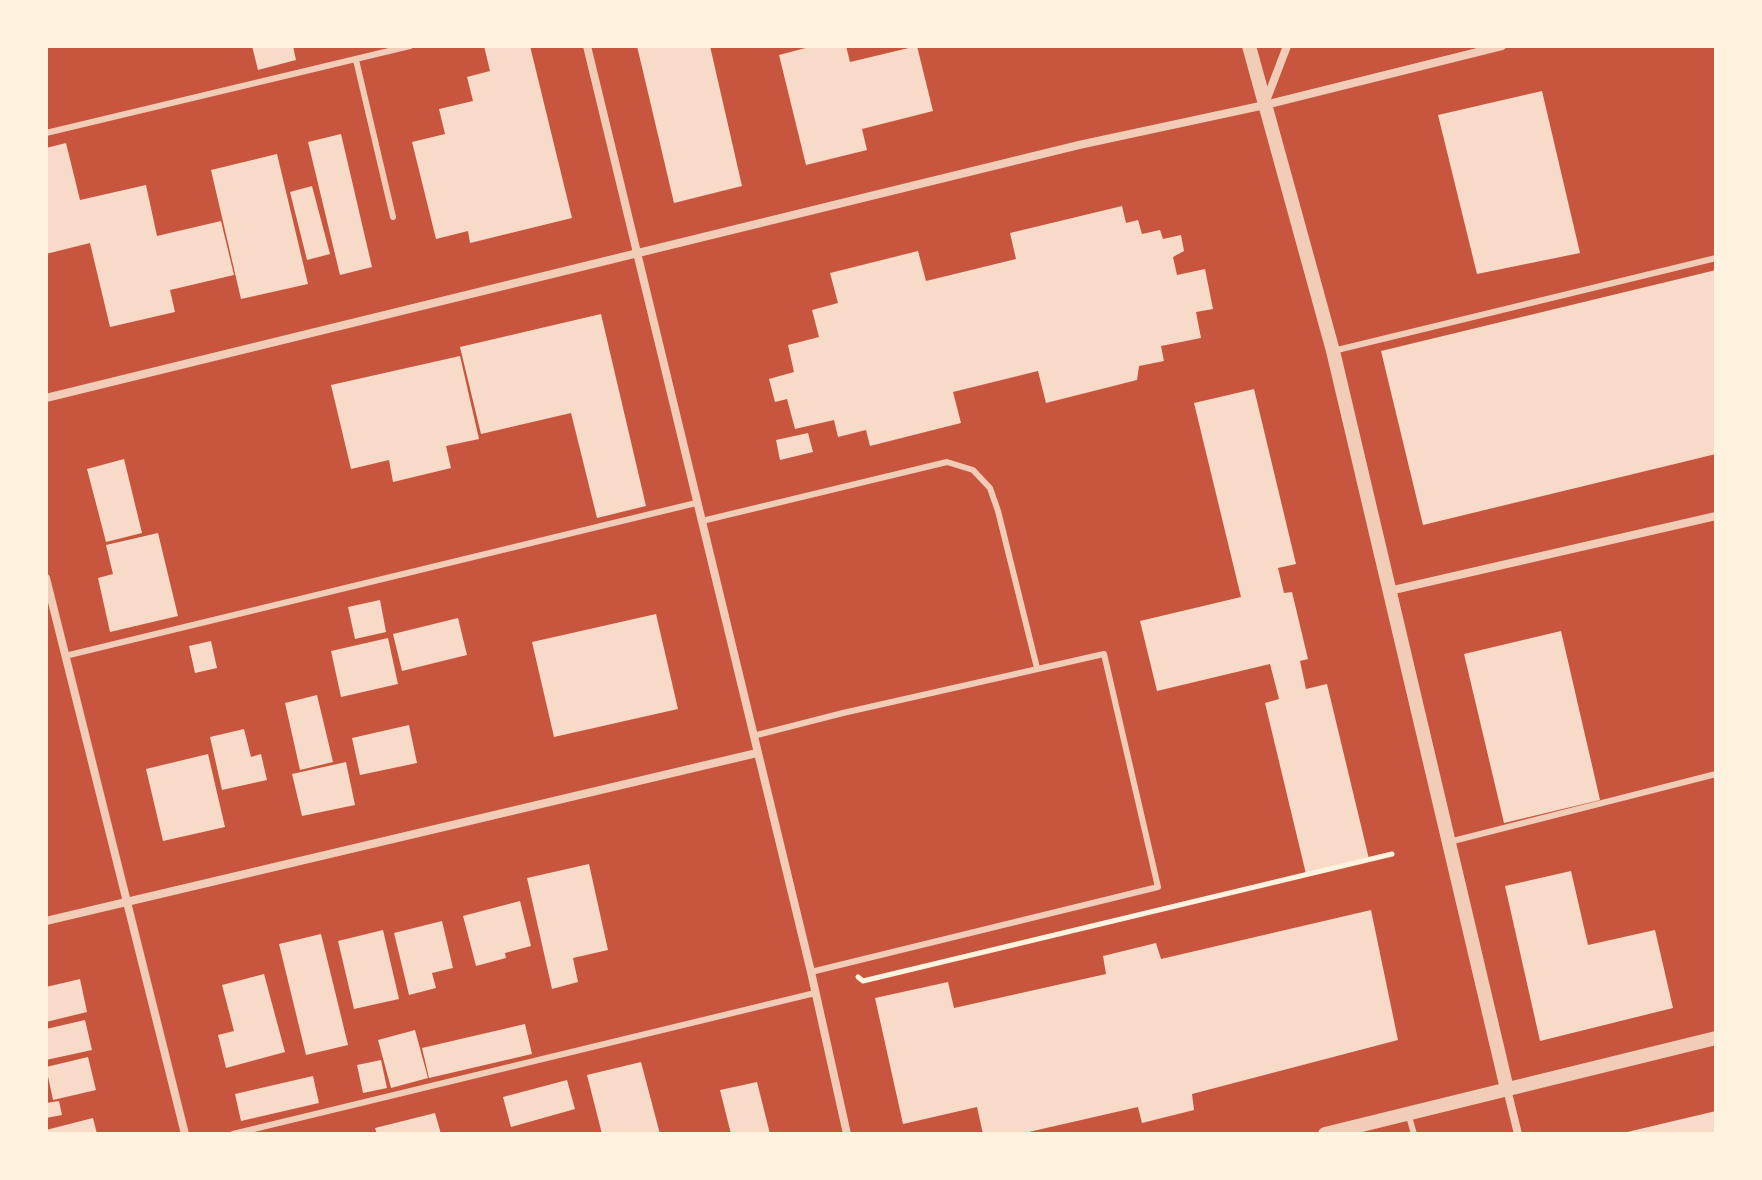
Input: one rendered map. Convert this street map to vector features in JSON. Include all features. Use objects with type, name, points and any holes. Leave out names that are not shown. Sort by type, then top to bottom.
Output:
[{"type":"street","points":[[587,46],[811,972],[847,1134]]},
{"type":"street","points":[[1249,46],[1333,351],[1518,1134]]},
{"type":"street","points":[[1265,105],[1287,46]]},
{"type":"street","points":[[46,398],[1079,145],[1265,105],[1502,46]]},
{"type":"street","points":[[1389,591],[1716,516]]},
{"type":"street","points":[[46,578],[185,1134]]},
{"type":"street","points":[[46,921],[757,753]]},
{"type":"street","points":[[1325,1134],[1716,1038]]},
{"type":"lane","points":[[46,133],[410,46]]},
{"type":"lane","points":[[356,60],[393,217]]},
{"type":"lane","points":[[1333,351],[1716,258]]},
{"type":"lane","points":[[702,521],[947,462],[973,470],[990,488],[998,511],[1037,668]]},
{"type":"lane","points":[[65,656],[696,503]]},
{"type":"lane","points":[[753,736],[1104,654],[1158,887],[811,972]]},
{"type":"lane","points":[[1449,842],[1716,774]]},
{"type":"lane","points":[[233,1134],[815,993]]},
{"type":"lane","points":[[1408,1113],[1414,1134]]},
{"type":"path","points":[[853,961],[857,976],[863,981],[1392,854]]},
{"type":"building","points":[[252,46],[293,46],[296,60],[258,70]]},
{"type":"building","points":[[484,46],[530,46],[572,218],[470,243],[468,231],[436,239],[412,142],[445,134],[439,109],[473,101],[467,77],[490,71]]},
{"type":"building","points":[[637,46],[710,46],[742,186],[674,203]]},
{"type":"building","points":[[813,46],[846,46],[850,62],[917,46],[933,111],[862,129],[867,150],[806,165],[779,55]]},
{"type":"building","points":[[1542,91],[1580,253],[1477,274],[1438,115]]},
{"type":"building","points":[[341,134],[372,267],[340,275],[308,142]]},
{"type":"building","points":[[66,143],[80,200],[146,185],[157,236],[221,221],[234,275],[170,290],[175,312],[110,327],[90,243],[46,254],[46,148]]},
{"type":"building","points":[[277,154],[308,284],[241,299],[211,170]]},
{"type":"building","points":[[312,186],[330,254],[307,260],[290,192]]},
{"type":"building","points":[[1122,206],[1126,223],[1138,220],[1142,234],[1160,230],[1163,239],[1181,235],[1184,251],[1173,257],[1177,275],[1205,269],[1213,309],[1196,312],[1201,338],[1161,346],[1164,361],[1139,366],[1137,380],[1046,403],[1038,371],[953,392],[961,423],[870,446],[866,430],[838,437],[834,420],[795,429],[787,399],[775,402],[769,379],[794,372],[788,345],[819,337],[812,310],[838,303],[830,273],[918,251],[926,281],[1016,259],[1010,233]]},
{"type":"building","points":[[1716,270],[1716,454],[1423,525],[1381,351]]},
{"type":"building","points":[[601,314],[646,506],[597,518],[571,413],[481,434],[460,347]]},
{"type":"building","points":[[460,356],[479,439],[446,446],[451,468],[393,482],[389,460],[351,469],[331,385]]},
{"type":"building","points":[[1254,389],[1296,564],[1278,568],[1284,593],[1292,592],[1308,659],[1300,661],[1306,689],[1327,684],[1369,859],[1306,874],[1265,703],[1279,699],[1270,664],[1157,691],[1140,621],[1241,597],[1194,403]]},
{"type":"building","points":[[808,433],[813,452],[780,460],[776,440]]},
{"type":"building","points":[[124,459],[142,533],[106,542],[87,469]]},
{"type":"building","points":[[158,533],[178,616],[110,632],[98,578],[113,574],[106,545]]},
{"type":"building","points":[[380,600],[386,632],[355,639],[348,607]]},
{"type":"building","points":[[656,614],[678,709],[554,737],[532,642]]},
{"type":"building","points":[[458,618],[467,655],[402,671],[393,634]]},
{"type":"building","points":[[1561,631],[1600,800],[1504,823],[1464,654]]},
{"type":"building","points":[[388,638],[398,684],[341,697],[331,651]]},
{"type":"building","points":[[211,641],[217,668],[195,673],[189,646]]},
{"type":"building","points":[[317,695],[333,762],[300,770],[285,703]]},
{"type":"building","points":[[409,725],[417,763],[360,775],[352,738]]},
{"type":"building","points":[[244,729],[251,757],[261,754],[267,780],[222,790],[210,737]]},
{"type":"building","points":[[208,754],[225,827],[163,841],[146,769]]},
{"type":"building","points":[[346,762],[355,805],[302,816],[292,774]]},
{"type":"building","points":[[589,864],[608,950],[573,958],[578,982],[552,989],[527,878]]},
{"type":"building","points":[[1571,871],[1588,945],[1655,930],[1673,1008],[1540,1041],[1505,886]]},
{"type":"building","points":[[520,901],[531,946],[505,953],[506,958],[476,966],[463,916]]},
{"type":"building","points":[[1371,910],[1398,1040],[1192,1094],[1194,1110],[1142,1123],[1138,1107],[1020,1134],[983,1134],[977,1107],[903,1124],[875,998],[948,982],[954,1008],[1106,974],[1103,956],[1156,943],[1161,959]]},
{"type":"building","points":[[442,921],[453,968],[432,973],[436,988],[409,995],[394,933]]},
{"type":"building","points":[[383,930],[399,999],[354,1009],[338,941]]},
{"type":"building","points":[[321,934],[348,1045],[306,1055],[279,944]]},
{"type":"building","points":[[264,974],[285,1052],[226,1068],[218,1035],[234,1031],[222,985]]},
{"type":"building","points":[[80,979],[87,1012],[46,1022],[46,987]]},
{"type":"building","points":[[85,1020],[92,1050],[46,1060],[46,1029]]},
{"type":"building","points":[[525,1024],[532,1054],[429,1078],[422,1048]]},
{"type":"building","points":[[415,1030],[428,1078],[391,1088],[378,1040]]},
{"type":"building","points":[[88,1057],[96,1090],[53,1100],[46,1067]]},
{"type":"building","points":[[381,1060],[387,1088],[363,1093],[357,1065]]},
{"type":"building","points":[[641,1062],[660,1134],[602,1134],[587,1075]]},
{"type":"building","points":[[313,1076],[319,1103],[241,1121],[235,1094]]},
{"type":"building","points":[[567,1080],[575,1109],[511,1127],[503,1097]]},
{"type":"building","points":[[757,1082],[770,1134],[731,1134],[720,1090]]},
{"type":"building","points":[[59,1101],[62,1115],[46,1118],[46,1103]]},
{"type":"building","points":[[1716,1111],[1716,1134],[1623,1134],[1623,1133]]},
{"type":"building","points":[[435,1113],[441,1134],[377,1134],[375,1128]]},
{"type":"building","points":[[93,1118],[97,1134],[46,1134],[46,1130]]}]
